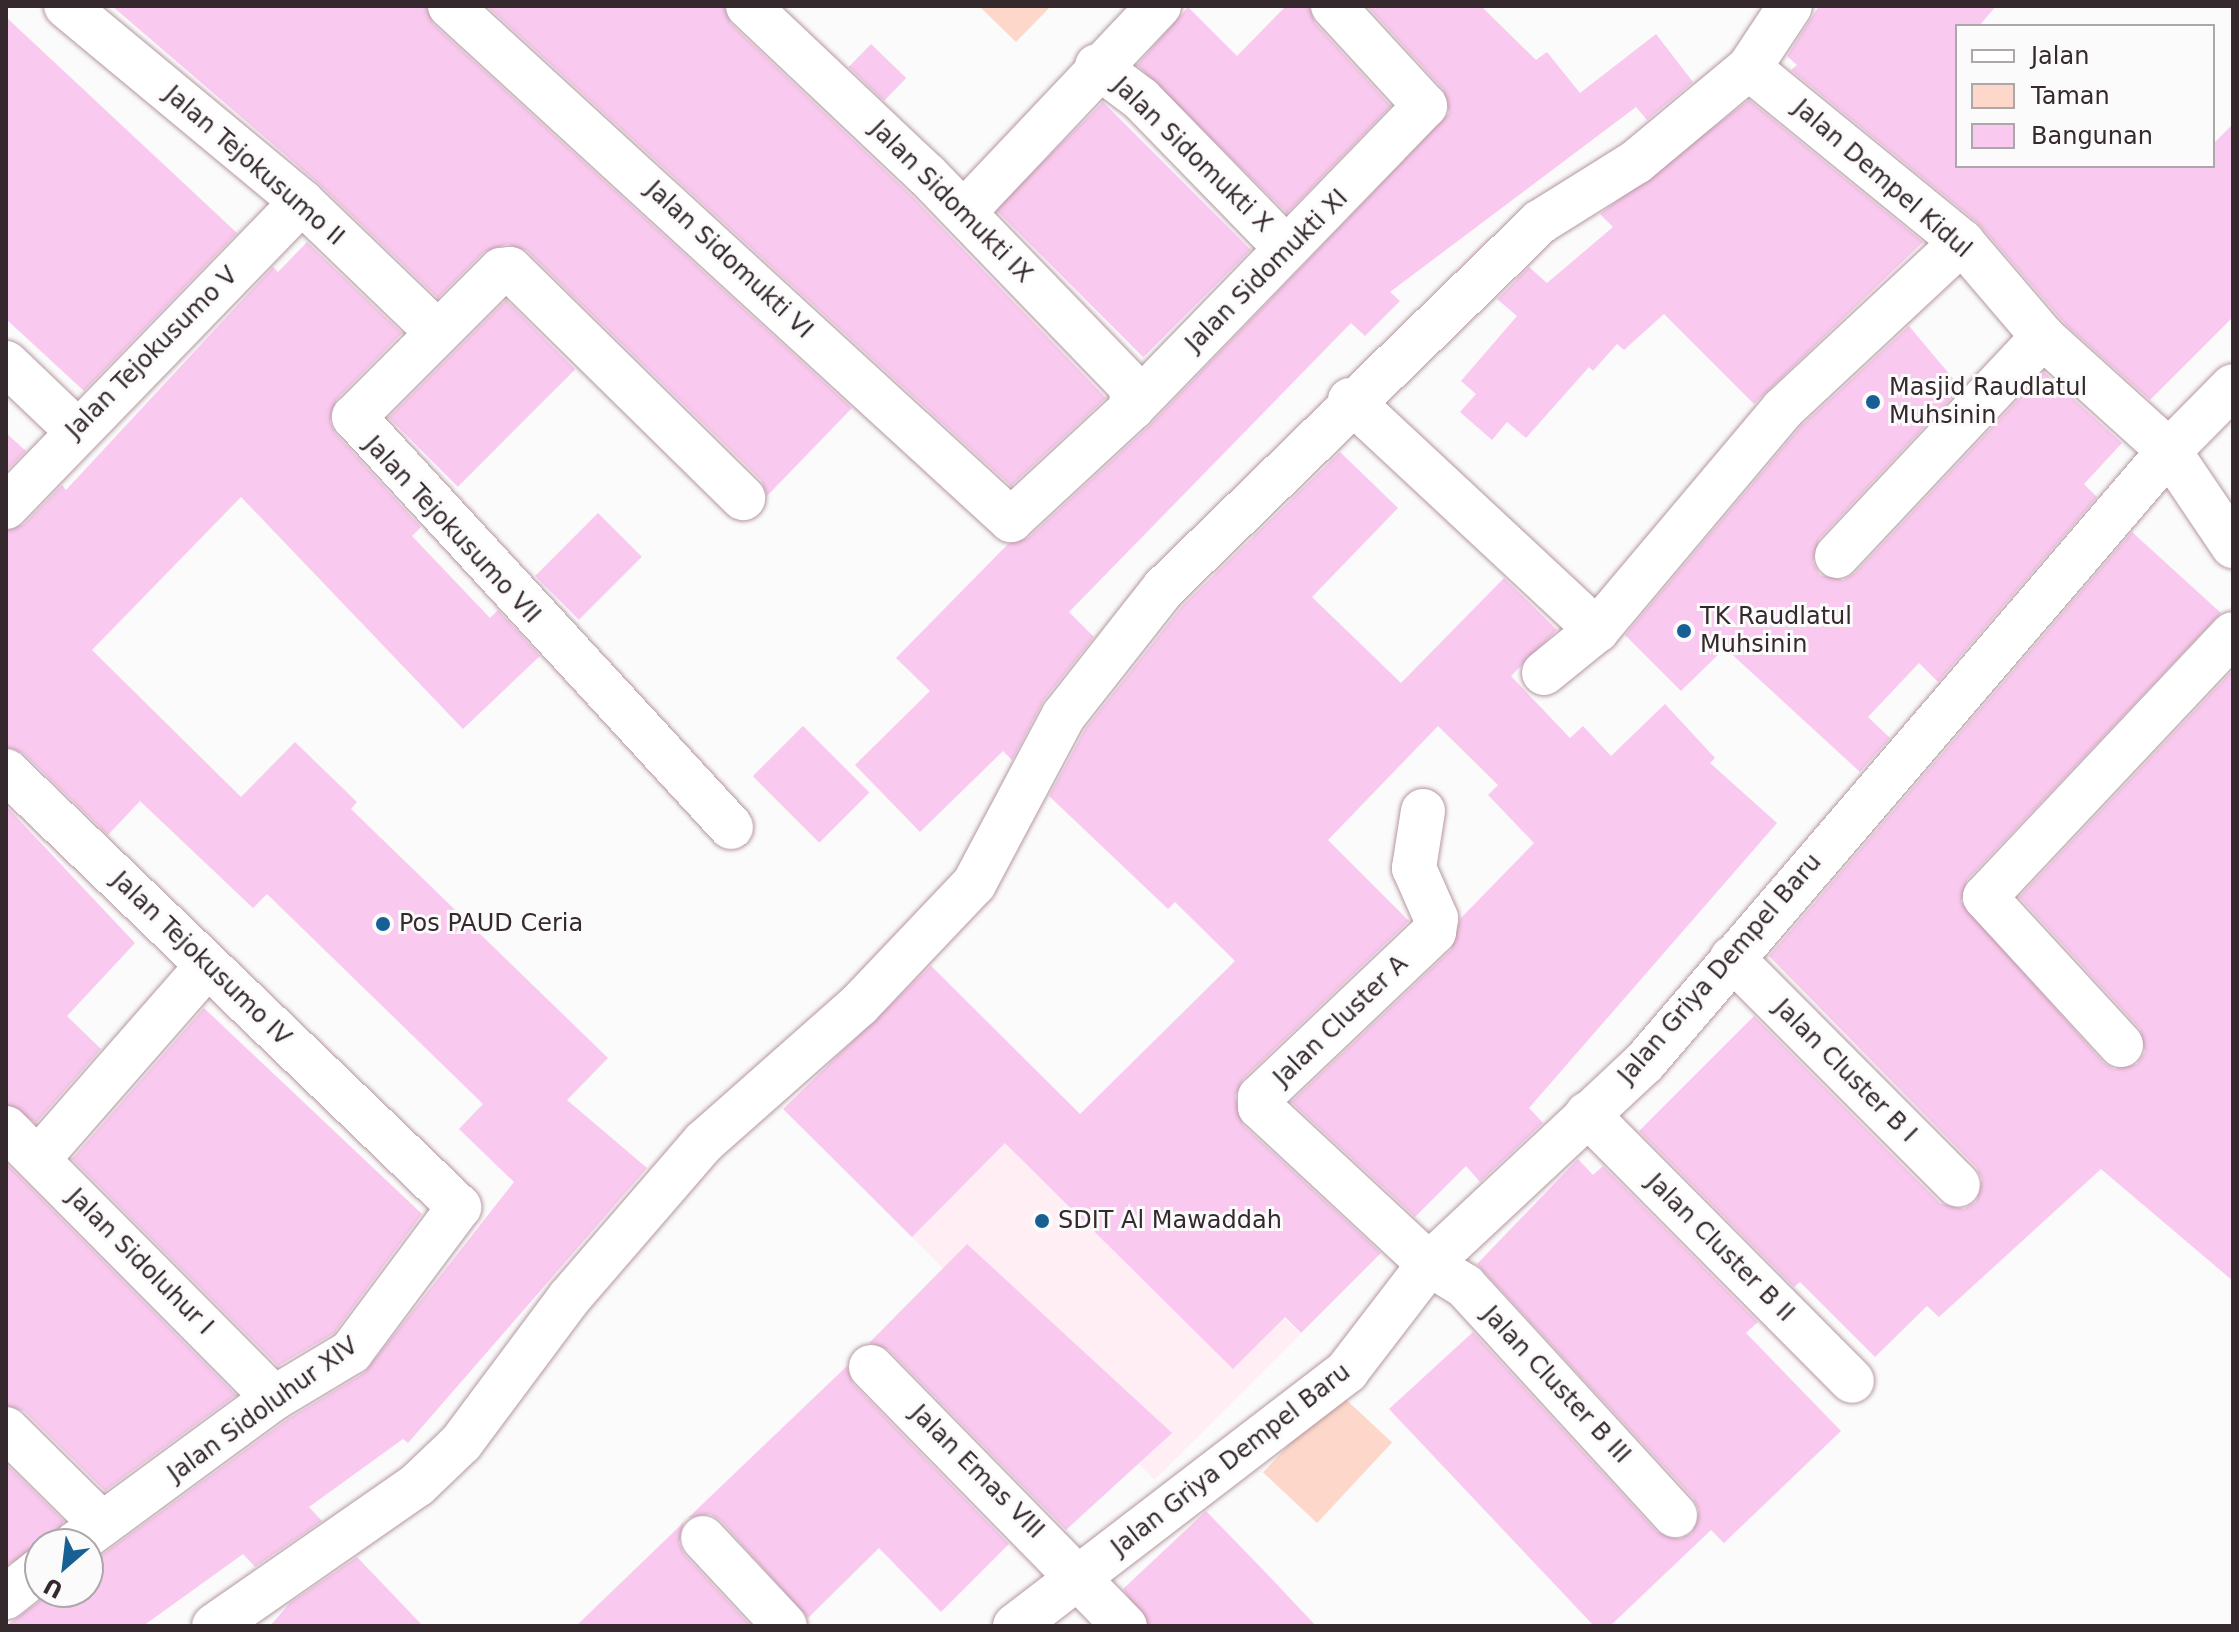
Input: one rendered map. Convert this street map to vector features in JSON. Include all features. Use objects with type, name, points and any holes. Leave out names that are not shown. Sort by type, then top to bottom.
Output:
[{"type":"street","name":"Jalan Tejokusumo II","points":[[66,6],[302,202],[437,332]]},
{"type":"street","name":"Jalan Sidomukti VI","points":[[450,6],[1004,518]]},
{"type":"street","points":[[964,212],[1097,66],[1159,6]]},
{"type":"street","name":"Jalan Sidomukti XI","points":[[1004,518],[1016,519],[1132,408],[1285,247],[1393,147],[1425,106],[1333,6]]},
{"type":"street","points":[[214,1626],[417,1485],[461,1443],[570,1297],[704,1142],[859,1005],[974,884],[1086,686],[1174,576],[1350,400],[1540,222],[1636,162],[1749,68],[1790,6]]},
{"type":"street","name":"Jalan Sidomukti IX","points":[[773,14],[1131,386],[1132,408]]},
{"type":"street","name":"Jalan Sidomukti X","points":[[1097,66],[1141,99],[1285,247]]},
{"type":"street","name":"Jalan Dempel Kidul","points":[[1749,68],[1962,242],[2043,337],[2169,451],[2233,546]]},
{"type":"street","name":"Jalan Tejokusumo V","points":[[6,507],[75,429],[302,202]]},
{"type":"street","points":[[1544,673],[1597,630],[1783,409],[1962,242]]},
{"type":"street","name":"Jalan Tejokusumo VII","points":[[731,827],[355,426],[360,407],[501,270],[522,276],[743,498]]},
{"type":"street","points":[[1837,556],[2043,337]]},
{"type":"street","points":[[6,363],[75,429]]},
{"type":"street","name":"Jalan Griya Dempel Baru","points":[[1015,1626],[1347,1371],[1429,1264],[1644,1063],[2169,451],[2233,386]]},
{"type":"street","points":[[1350,400],[1597,630]]},
{"type":"street","points":[[2121,1045],[1985,897],[2233,634]]},
{"type":"street","name":"Jalan Tejokusumo IV","points":[[6,771],[206,967],[398,1143]]},
{"type":"street","name":"Jalan Cluster A","points":[[1423,811],[1413,860],[1434,932],[1260,1097],[1260,1107],[1429,1264]]},
{"type":"street","name":"Jalan Cluster B I","points":[[1732,958],[1958,1185]]},
{"type":"street","points":[[38,1159],[206,967]]},
{"type":"street","name":"Jalan Cluster B II","points":[[1587,1114],[1852,1381]]},
{"type":"street","name":"Jalan Sidoluhur I","points":[[6,1128],[274,1398]]},
{"type":"street","name":"Jalan Sidoluhur XIV","points":[[97,1528],[274,1398],[351,1352],[459,1207],[398,1143]]},
{"type":"street","name":"Jalan Cluster B III","points":[[1429,1264],[1465,1286],[1675,1515]]},
{"type":"street","name":"Jalan Emas VIII","points":[[871,1367],[1082,1577],[1125,1626]]},
{"type":"street","points":[[6,1429],[84,1528]]},
{"type":"street","points":[[703,1538],[785,1626]]},
{"type":"street","points":[[6,1597],[24,1583]]},
{"type":"shaded area","name":"SDIT Al Mawaddah","points":[[929,963],[1300,1334],[1155,1480],[783,1109]]},
{"type":"green space","points":[[979,6],[1051,6],[1016,42]]},
{"type":"green space","points":[[1338,1392],[1392,1442],[1317,1523],[1263,1472]]},
{"type":"building","points":[[112,6],[426,6],[433,24],[852,408],[767,496],[761,480],[527,251],[507,244],[484,252],[438,298],[318,183]]},
{"type":"building","points":[[487,6],[724,6],[731,24],[909,193],[1106,398],[1011,486]]},
{"type":"building","points":[[1286,6],[1309,6],[1315,23],[1391,106],[1287,213],[1137,65],[1188,7],[1237,56]]},
{"type":"building","points":[[1367,6],[1481,6],[1536,60],[1547,52],[1580,93],[1656,34],[1693,82],[1647,120],[1636,107],[1390,292],[1400,301],[1365,336],[1351,323],[1069,612],[1094,637],[1044,700],[1012,760],[1003,751],[920,832],[855,765],[930,691],[896,658],[1008,544],[1028,538],[1149,426],[1449,113],[1443,89]]},
{"type":"building","points":[[1819,6],[1996,6],[1981,24],[1955,24],[1955,168],[2215,168],[2215,142],[2233,124],[2233,317],[2150,400],[2066,325],[1978,223],[1791,70],[1797,65],[1787,56]]},
{"type":"building","points":[[6,17],[237,233],[84,391],[6,319]]},
{"type":"building","points":[[871,44],[906,78],[884,101],[849,67]]},
{"type":"building","points":[[1749,100],[1923,242],[1754,404],[1664,314],[1624,350],[1617,344],[1593,371],[1589,367],[1526,438],[1507,422],[1492,440],[1460,412],[1476,394],[1461,381],[1517,316],[1497,299],[1529,267],[1547,283],[1613,227],[1600,214]]},
{"type":"building","points":[[1103,102],[1251,250],[1143,357],[996,209]]},
{"type":"building","points":[[307,242],[402,333],[336,400],[330,422],[335,433],[421,527],[412,536],[490,618],[498,610],[540,656],[463,729],[241,497],[92,650],[241,797],[295,742],[357,802],[351,809],[608,1058],[567,1100],[647,1168],[408,1443],[403,1439],[309,1507],[322,1521],[255,1567],[243,1554],[143,1626],[6,1626],[30,1608],[104,1608],[104,1553],[288,1419],[364,1373],[514,1182],[459,1129],[483,1104],[267,894],[253,908],[140,801],[108,835],[23,753],[6,747],[6,531],[24,524],[62,485],[66,490],[273,267],[278,272]]},
{"type":"building","points":[[506,300],[575,369],[458,487],[389,417]]},
{"type":"building","points":[[1909,326],[1961,388],[1819,539],[1813,562],[1820,575],[1843,580],[1855,573],[2044,372],[2122,443],[2084,484],[2097,497],[1938,682],[1919,663],[1868,717],[1890,738],[1860,772],[1725,648],[1681,691],[1625,635],[1801,426]]},
{"type":"building","points":[[6,433],[26,451],[6,471]]},
{"type":"building","points":[[1340,452],[1398,508],[1312,597],[1401,683],[1504,578],[1557,630],[1511,676],[1570,738],[1583,726],[1611,756],[1665,704],[1715,758],[1710,763],[1777,823],[1529,1108],[1543,1123],[1480,1182],[1466,1166],[1415,1217],[1291,1102],[1451,950],[1460,919],[1534,843],[1488,795],[1498,785],[1438,726],[1328,840],[1409,921],[1243,1079],[1235,1096],[1243,1125],[1381,1253],[1301,1333],[1285,1317],[1233,1369],[1005,1143],[912,1237],[783,1109],[931,966],[1080,1114],[1235,961],[1175,902],[1168,909],[1049,796],[1085,729],[1183,605]]},
{"type":"building","points":[[598,513],[642,557],[579,620],[535,576]]},
{"type":"building","points":[[2132,532],[2221,613],[1967,880],[1961,902],[2103,1062],[2114,1069],[2137,1064],[2145,1052],[2140,1029],[2019,897],[2233,670],[2233,1281],[2101,1169],[1939,1317],[1927,1306],[1875,1357],[1800,1282],[1794,1287],[1639,1131],[1754,1016],[1940,1203],[1964,1209],[1976,1202],[1982,1179],[1976,1167],[1769,956]]},
{"type":"building","points":[[803,726],[869,792],[819,843],[753,776]]},
{"type":"building","points":[[6,806],[135,943],[67,1016],[101,1049],[36,1123],[6,1104]]},
{"type":"building","points":[[204,1008],[422,1214],[334,1333],[278,1366],[72,1159]]},
{"type":"building","points":[[1578,1159],[1593,1175],[1603,1166],[1758,1322],[1746,1333],[1841,1431],[1724,1543],[1711,1530],[1610,1626],[1594,1626],[1389,1409],[1473,1332],[1657,1532],[1680,1539],[1692,1533],[1699,1510],[1693,1498],[1477,1264]]},
{"type":"building","points":[[6,1163],[236,1395],[105,1491],[24,1411],[6,1405]]},
{"type":"building","points":[[967,1244],[1172,1433],[1066,1530],[889,1350],[869,1343]]},
{"type":"building","points":[[847,1366],[853,1384],[1009,1544],[941,1612],[879,1548],[808,1618],[721,1521],[710,1514],[688,1518]]},
{"type":"building","points":[[6,1464],[64,1521],[60,1528],[24,1528],[24,1556],[6,1565]]},
{"type":"building","points":[[1206,1511],[1316,1626],[1149,1626],[1123,1589]]},
{"type":"building","points":[[684,1522],[679,1543],[684,1554],[751,1626],[576,1626]]},
{"type":"building","points":[[357,1557],[423,1626],[270,1626],[290,1603]]},
{"type":"place","name":"Masjid Raudlatul Muhsinin","points":[[1873,402]]},
{"type":"place","name":"TK Raudlatul Muhsinin","points":[[1684,631]]},
{"type":"place","name":"Pos PAUD Ceria","points":[[383,924]]},
{"type":"place","name":"SDIT Al Mawaddah","points":[[1042,1221]]}]
